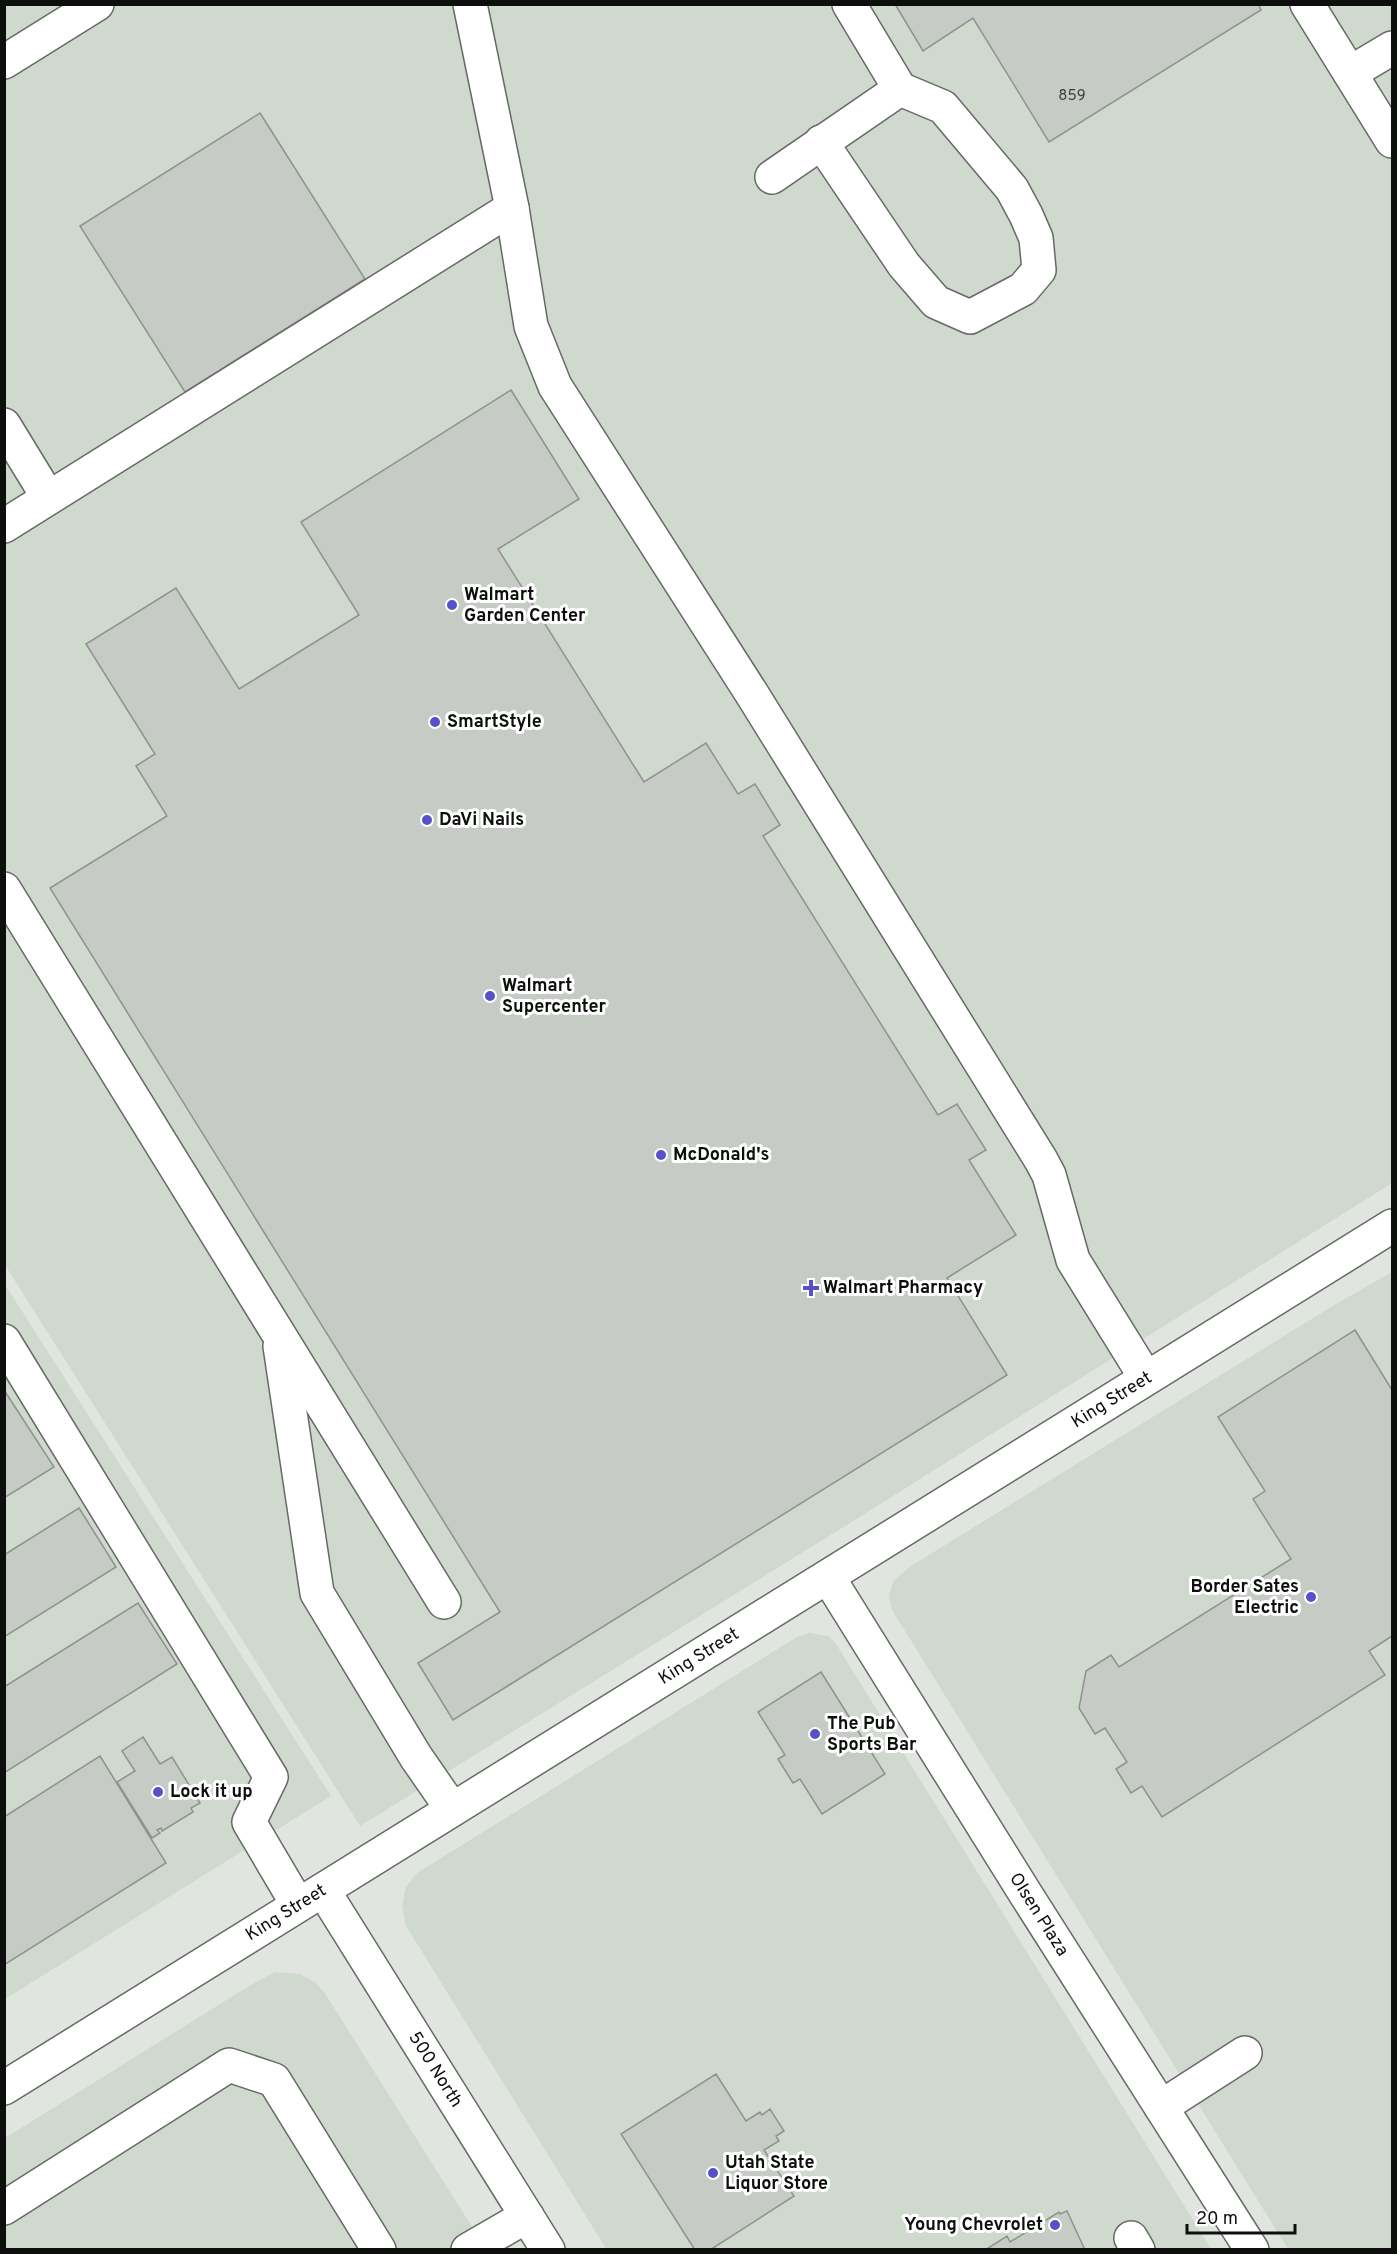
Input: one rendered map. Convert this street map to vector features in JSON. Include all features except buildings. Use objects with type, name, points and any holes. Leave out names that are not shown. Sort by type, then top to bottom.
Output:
[{"type":"street","points":[[4,62],[97,4]]},
{"type":"street","points":[[470,4],[512,208],[531,326],[555,386],[746,684],[1041,1160],[1049,1175],[1073,1260],[1146,1378]]},
{"type":"street","points":[[821,142],[904,265],[936,302],[970,317],[1023,289],[1040,270],[1036,238],[1012,189],[943,107],[900,89],[849,4]]},
{"type":"street","points":[[1307,4],[1392,141]]},
{"type":"street","points":[[1350,73],[1392,48]]},
{"type":"street","points":[[772,177],[900,89]]},
{"type":"street","points":[[4,526],[512,208]]},
{"type":"street","points":[[4,425],[48,497]]},
{"type":"street","points":[[4,889],[444,1602]]},
{"type":"street","name":"King Street","points":[[4,2088],[1392,1226]]},
{"type":"street","points":[[278,1333],[317,1593],[416,1757],[452,1809]]},
{"type":"street","name":"500 North","points":[[4,1341],[271,1777],[249,1822],[310,1897],[548,2250]]},
{"type":"street","name":"Olsen Plaza","points":[[828,1577],[1161,2107],[1240,2245]]},
{"type":"street","points":[[1161,2107],[1245,2053]]},
{"type":"street","points":[[4,2208],[230,2065],[274,2080],[379,2250]]},
{"type":"street","points":[[468,2250],[527,2216]]},
{"type":"shaded area","points":[[5,5],[1392,5],[1392,1183],[842,1528],[360,1826],[5,1265]]},
{"type":"shaded area","points":[[1392,1272],[1392,2249],[1288,2249],[892,1610],[889,1595],[894,1580],[911,1566],[1336,1304]]},
{"type":"shaded area","points":[[4,1283],[331,1796],[5,1999],[4,1999]]},
{"type":"shaded area","points":[[809,1633],[829,1636],[836,1644],[1211,2249],[607,2250],[406,1926],[402,1906],[406,1887],[417,1873],[797,1637]]},
{"type":"shaded area","points":[[275,1972],[300,1974],[316,1983],[324,1992],[486,2249],[5,2250],[5,2138]]},
{"type":"place","name":"Walmart Garden Center","points":[[452,605]]},
{"type":"place","name":"SmartStyle","points":[[435,722]]},
{"type":"place","name":"DaVi Nails","points":[[427,820]]},
{"type":"place","name":"Walmart Supercenter","points":[[490,996]]},
{"type":"place","name":"McDonald's","points":[[661,1155]]},
{"type":"place","name":"Walmart Pharmacy","points":[[811,1288]]},
{"type":"place","name":"Border Sates Electric","points":[[1311,1597]]},
{"type":"place","name":"The Pub Sports Bar","points":[[815,1734]]},
{"type":"place","name":"Lock it up","points":[[158,1792]]},
{"type":"place","name":"Utah State Liquor Store","points":[[713,2173]]},
{"type":"place","name":"Young Chevrolet","points":[[1055,2225]]}]
